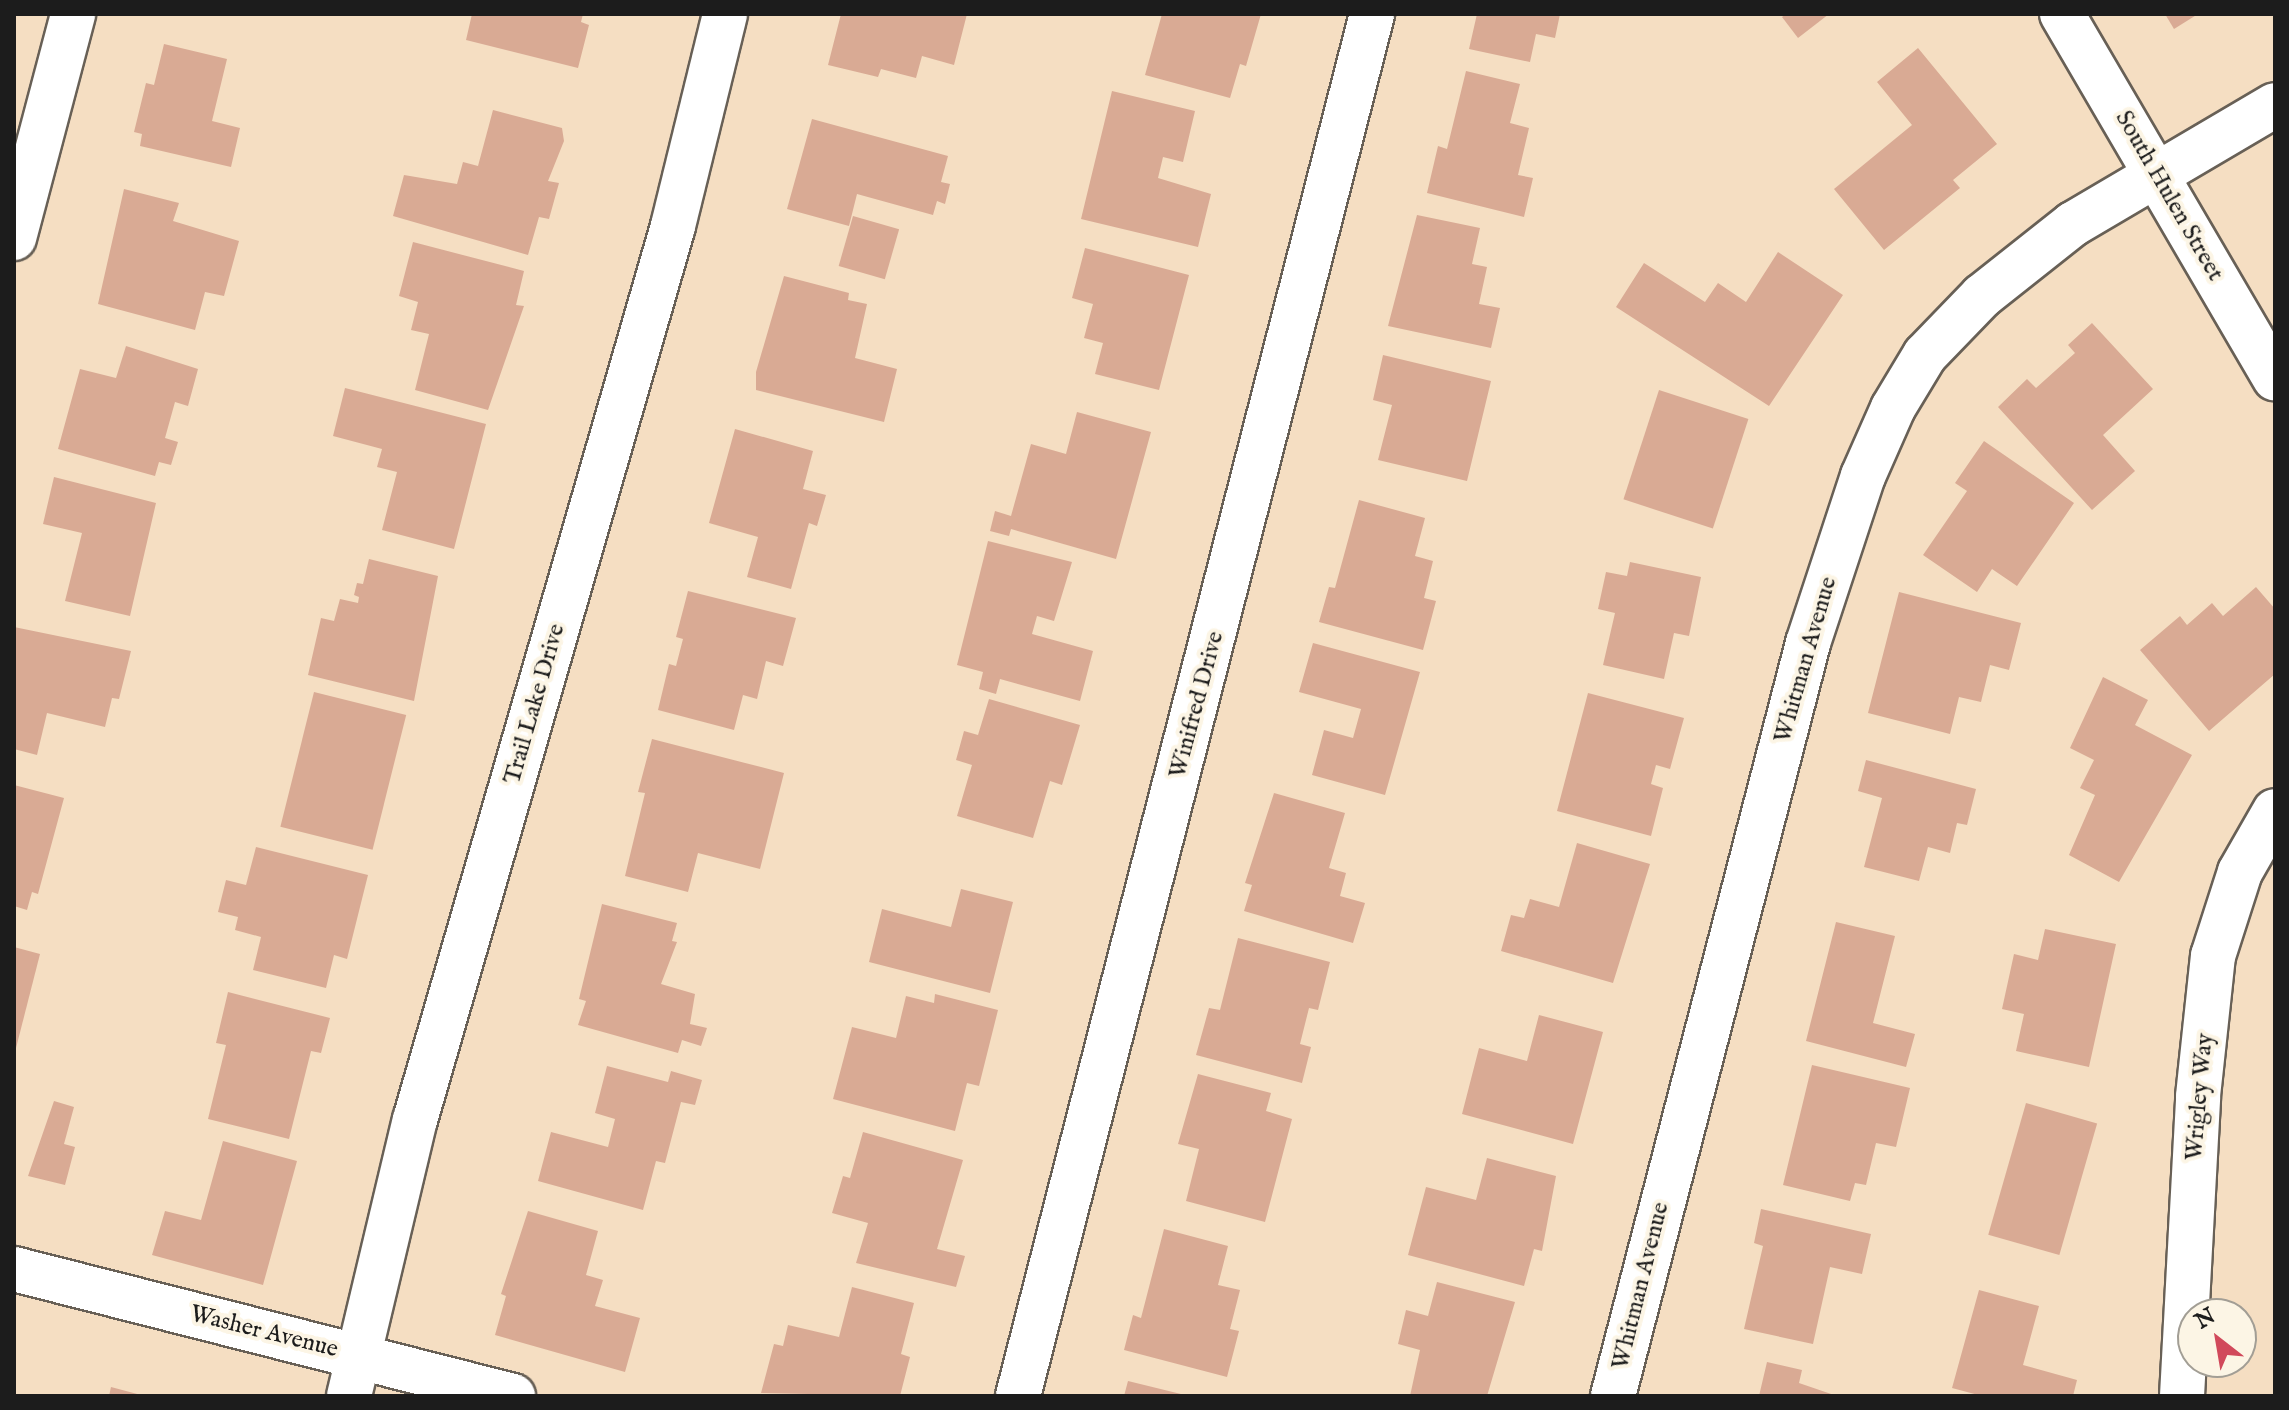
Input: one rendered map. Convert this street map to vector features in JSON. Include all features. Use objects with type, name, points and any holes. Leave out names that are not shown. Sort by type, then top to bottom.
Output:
[{"type":"street","points":[[14,238],[73,14]]},
{"type":"street","name":"Trail Lake Drive","points":[[354,1376],[415,1120],[673,226],[725,14]]},
{"type":"street","name":"Winifred Drive","points":[[1018,1396],[1372,14]]},
{"type":"street","name":"South Hulen Street","points":[[2062,14],[2275,378]]},
{"type":"street","name":"Whitman Avenue","points":[[1613,1396],[1808,643],[1863,476],[1893,408],[1925,355],[1982,296],[2073,224],[2275,105]]},
{"type":"street","name":"Wrigley Way","points":[[2182,1396],[2198,1096],[2213,956],[2240,872],[2275,811]]},
{"type":"street","name":"Washer Avenue","points":[[14,1269],[354,1376],[513,1396]]},
{"type":"building","points":[[472,14],[583,14],[581,22],[589,25],[578,68],[466,40]]},
{"type":"building","points":[[841,14],[967,14],[954,65],[922,56],[916,78],[881,69],[878,77],[828,65]]},
{"type":"building","points":[[1162,14],[1261,14],[1246,66],[1240,64],[1230,98],[1145,75]]},
{"type":"building","points":[[1477,14],[1560,14],[1555,38],[1536,34],[1530,62],[1469,49]]},
{"type":"building","points":[[1786,14],[1829,14],[1798,38],[1782,17]]},
{"type":"building","points":[[2165,14],[2198,14],[2174,29]]},
{"type":"building","points":[[164,44],[227,59],[212,121],[240,128],[231,167],[140,146],[142,134],[134,132],[146,83],[154,85]]},
{"type":"building","points":[[1918,48],[1997,144],[1953,180],[1960,188],[1884,250],[1834,189],[1912,125],[1877,82]]},
{"type":"building","points":[[1466,71],[1520,84],[1510,123],[1529,128],[1518,175],[1533,178],[1524,217],[1427,193],[1438,146],[1447,149]]},
{"type":"building","points":[[1112,91],[1195,111],[1183,162],[1163,157],[1158,178],[1211,194],[1198,247],[1081,219]]},
{"type":"building","points":[[493,110],[562,128],[564,141],[548,181],[559,183],[549,219],[539,217],[528,255],[393,216],[404,175],[457,184],[463,162],[478,166]]},
{"type":"building","points":[[812,119],[948,156],[941,182],[950,184],[945,204],[937,201],[933,215],[857,194],[849,226],[787,209]]},
{"type":"building","points":[[124,189],[179,203],[173,221],[239,241],[224,296],[205,292],[195,330],[98,304]]},
{"type":"building","points":[[1417,215],[1480,228],[1472,264],[1487,267],[1479,304],[1500,308],[1491,348],[1388,326]]},
{"type":"building","points":[[853,216],[899,229],[885,279],[839,266]]},
{"type":"building","points":[[413,242],[524,271],[516,305],[524,306],[488,410],[415,390],[429,334],[411,330],[418,302],[399,296]]},
{"type":"building","points":[[1085,248],[1189,275],[1159,390],[1095,374],[1103,343],[1084,338],[1093,304],[1072,298]]},
{"type":"building","points":[[1778,252],[1843,295],[1769,406],[1616,307],[1644,263],[1705,302],[1718,283],[1746,302]]},
{"type":"building","points":[[784,276],[849,293],[848,300],[867,304],[855,358],[897,369],[884,422],[756,390],[756,372]]},
{"type":"building","points":[[2092,323],[2153,389],[2103,435],[2135,471],[2092,510],[1998,407],[2027,379],[2036,388],[2075,353],[2068,345]]},
{"type":"building","points":[[126,346],[198,369],[188,406],[175,402],[165,438],[178,442],[171,465],[159,462],[155,476],[58,449],[80,369],[116,378]]},
{"type":"building","points":[[1383,355],[1491,381],[1467,481],[1378,460],[1392,405],[1373,400]]},
{"type":"building","points":[[345,388],[486,424],[454,549],[382,530],[397,472],[377,467],[382,449],[333,436]]},
{"type":"building","points":[[1659,390],[1748,419],[1713,528],[1623,499]]},
{"type":"building","points":[[1077,412],[1151,432],[1116,559],[1011,529],[1009,536],[990,531],[995,511],[1011,516],[1031,444],[1066,454]]},
{"type":"building","points":[[735,429],[813,451],[803,489],[826,495],[817,526],[809,523],[791,589],[747,577],[758,537],[709,523]]},
{"type":"building","points":[[1984,441],[2074,503],[2017,586],[1992,569],[1977,592],[1923,555],[1967,491],[1955,483]]},
{"type":"building","points":[[54,477],[156,503],[130,616],[65,601],[82,533],[43,524]]},
{"type":"building","points":[[1359,500],[1425,518],[1415,556],[1433,561],[1424,598],[1436,601],[1423,650],[1319,622],[1329,587],[1335,588]]},
{"type":"building","points":[[988,541],[1072,562],[1054,621],[1037,616],[1032,634],[1093,651],[1080,701],[1000,679],[996,694],[979,689],[983,672],[957,665]]},
{"type":"building","points":[[369,559],[438,576],[414,701],[308,675],[321,618],[334,621],[340,599],[358,603],[359,597],[354,595],[357,583],[363,584]]},
{"type":"building","points":[[1630,562],[1701,577],[1689,636],[1674,633],[1664,679],[1603,665],[1615,613],[1598,609],[1606,572],[1627,576]]},
{"type":"building","points":[[2256,587],[2275,609],[2275,674],[2209,731],[2140,650],[2180,616],[2187,625],[2212,603],[2223,616]]},
{"type":"building","points":[[688,591],[796,618],[783,666],[766,661],[757,699],[743,695],[734,730],[658,710],[669,664],[676,666],[683,639],[676,637]]},
{"type":"building","points":[[1899,592],[2021,623],[2009,670],[1990,665],[1981,702],[1959,697],[1950,734],[1868,713]]},
{"type":"building","points":[[14,627],[131,651],[119,699],[112,698],[105,727],[47,713],[37,755],[14,749]]},
{"type":"building","points":[[1313,643],[1420,672],[1385,795],[1312,775],[1324,730],[1353,738],[1361,709],[1299,692]]},
{"type":"building","points":[[2103,677],[2148,700],[2135,725],[2192,755],[2119,882],[2069,855],[2095,795],[2080,788],[2094,760],[2070,748]]},
{"type":"building","points":[[314,692],[406,715],[373,850],[280,827]]},
{"type":"building","points":[[1588,693],[1684,718],[1670,769],[1656,765],[1651,784],[1663,788],[1651,836],[1557,811]]},
{"type":"building","points":[[989,699],[1080,725],[1062,785],[1050,781],[1033,838],[957,816],[972,765],[956,760],[964,731],[978,735]]},
{"type":"building","points":[[652,739],[784,773],[760,869],[698,853],[688,892],[625,876],[645,793],[638,792]]},
{"type":"building","points":[[1866,760],[1976,789],[1967,825],[1957,823],[1950,853],[1928,847],[1919,881],[1864,867],[1882,798],[1858,791]]},
{"type":"building","points":[[14,785],[64,798],[38,894],[32,892],[27,910],[14,906]]},
{"type":"building","points":[[1274,793],[1345,813],[1329,868],[1346,873],[1340,896],[1365,903],[1353,943],[1244,911],[1252,885],[1245,883]]},
{"type":"building","points":[[1577,843],[1650,864],[1613,983],[1501,951],[1511,915],[1524,918],[1530,899],[1559,907]]},
{"type":"building","points":[[256,847],[368,875],[347,959],[334,955],[326,988],[253,970],[261,937],[235,930],[238,917],[218,912],[226,880],[246,885]]},
{"type":"building","points":[[961,889],[1013,902],[990,993],[869,962],[882,909],[951,927]]},
{"type":"building","points":[[602,904],[677,923],[672,941],[677,942],[661,984],[695,994],[690,1024],[707,1028],[701,1046],[682,1040],[678,1053],[578,1025],[586,1001],[579,999]]},
{"type":"building","points":[[1836,922],[1895,936],[1873,1023],[1915,1034],[1906,1067],[1806,1041]]},
{"type":"building","points":[[2045,929],[2116,944],[2089,1067],[2016,1051],[2024,1014],[2002,1009],[2014,954],[2038,960]]},
{"type":"building","points":[[1238,938],[1330,962],[1318,1010],[1309,1008],[1300,1044],[1311,1047],[1302,1083],[1196,1055],[1209,1008],[1220,1010]]},
{"type":"building","points":[[14,947],[40,954],[15,1052],[14,1052]]},
{"type":"building","points":[[228,992],[330,1018],[321,1053],[311,1051],[289,1139],[208,1119],[226,1045],[216,1043]]},
{"type":"building","points":[[935,994],[998,1010],[979,1086],[967,1083],[955,1131],[833,1099],[852,1027],[896,1038],[906,996],[934,1003]]},
{"type":"building","points":[[1539,1015],[1603,1032],[1573,1144],[1462,1114],[1479,1048],[1527,1061]]},
{"type":"building","points":[[1812,1065],[1910,1088],[1896,1147],[1876,1143],[1866,1185],[1855,1183],[1850,1201],[1783,1185]]},
{"type":"building","points":[[607,1066],[668,1082],[671,1071],[702,1080],[695,1105],[681,1102],[665,1163],[656,1161],[643,1210],[538,1181],[551,1132],[608,1147],[615,1119],[595,1113]]},
{"type":"building","points":[[1198,1074],[1271,1093],[1266,1111],[1292,1119],[1265,1222],[1186,1201],[1199,1149],[1178,1144]]},
{"type":"building","points":[[54,1101],[74,1107],[64,1144],[75,1147],[65,1185],[28,1176]]},
{"type":"building","points":[[2026,1103],[2097,1123],[2059,1255],[1988,1235]]},
{"type":"building","points":[[863,1132],[963,1160],[937,1249],[965,1256],[956,1287],[856,1263],[868,1223],[832,1213],[843,1176],[850,1178]]},
{"type":"building","points":[[223,1141],[297,1161],[263,1285],[152,1255],[165,1211],[201,1220]]},
{"type":"building","points":[[1487,1158],[1556,1176],[1542,1251],[1534,1249],[1524,1286],[1408,1255],[1426,1187],[1476,1200]]},
{"type":"building","points":[[1761,1209],[1871,1234],[1862,1274],[1830,1267],[1813,1344],[1744,1329],[1763,1246],[1754,1243]]},
{"type":"building","points":[[528,1211],[598,1231],[586,1275],[603,1280],[595,1306],[640,1318],[625,1372],[495,1335],[506,1296],[501,1294]]},
{"type":"building","points":[[1164,1229],[1228,1246],[1218,1285],[1240,1290],[1230,1329],[1239,1331],[1227,1377],[1124,1350],[1133,1315],[1141,1318]]},
{"type":"building","points":[[1437,1282],[1515,1302],[1487,1396],[1410,1396],[1420,1350],[1398,1344],[1406,1310],[1428,1316]]},
{"type":"building","points":[[852,1287],[914,1303],[901,1354],[910,1357],[900,1396],[761,1393],[774,1344],[783,1346],[788,1325],[839,1337]]},
{"type":"building","points":[[1979,1290],[2039,1306],[2023,1365],[2077,1380],[2073,1396],[1982,1396],[1952,1388]]},
{"type":"building","points":[[1767,1362],[1802,1370],[1799,1383],[1837,1396],[1759,1396]]},
{"type":"building","points":[[1128,1381],[1185,1395],[1124,1396]]},
{"type":"building","points":[[111,1387],[141,1395],[141,1396],[109,1396]]}]
